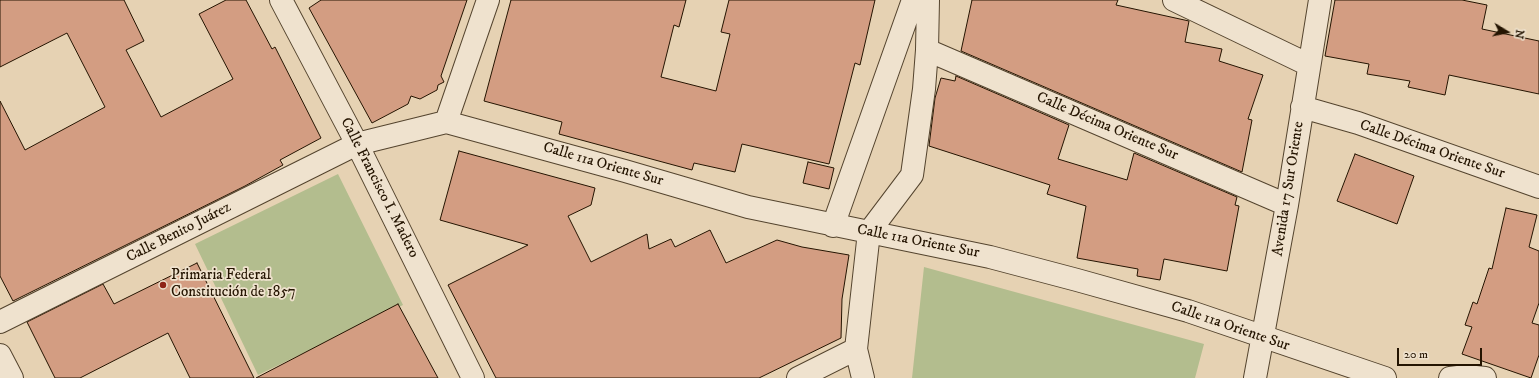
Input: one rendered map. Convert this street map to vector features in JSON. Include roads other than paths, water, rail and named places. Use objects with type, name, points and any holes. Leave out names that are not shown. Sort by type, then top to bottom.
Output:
[{"type":"street","name":"Calle Francisco I. Madero","points":[[281,0],[358,144],[473,378]]},
{"type":"street","points":[[446,122],[488,0]]},
{"type":"street","points":[[833,226],[913,0]]},
{"type":"street","points":[[863,378],[856,349],[869,232],[912,175],[924,89],[927,50],[928,0]]},
{"type":"street","points":[[1174,0],[1309,65]]},
{"type":"street","name":"Avenida 17 Sur Oriente","points":[[1255,378],[1287,205],[1320,0]]},
{"type":"street","name":"Calle Décima Oriente Sur","points":[[927,50],[1287,205]]},
{"type":"street","name":"Calle Décima Oriente Sur","points":[[1302,107],[1358,124],[1539,187]]},
{"type":"street","name":"Calle Benito Juárez","points":[[0,322],[358,144],[446,122]]},
{"type":"street","name":"Calle 11a Oriente Sur","points":[[446,122],[625,171],[748,207],[833,226],[869,232],[997,259],[1188,311],[1262,338],[1385,378]]},
{"type":"street","points":[[798,378],[856,349]]},
{"type":"street","points":[[0,355],[12,378]]},
{"type":"street","points":[[1450,378],[1466,376],[1485,378]]},
{"type":"place","name":"Primaria Federal Constitución de 1857","points":[[163,285]]}]
